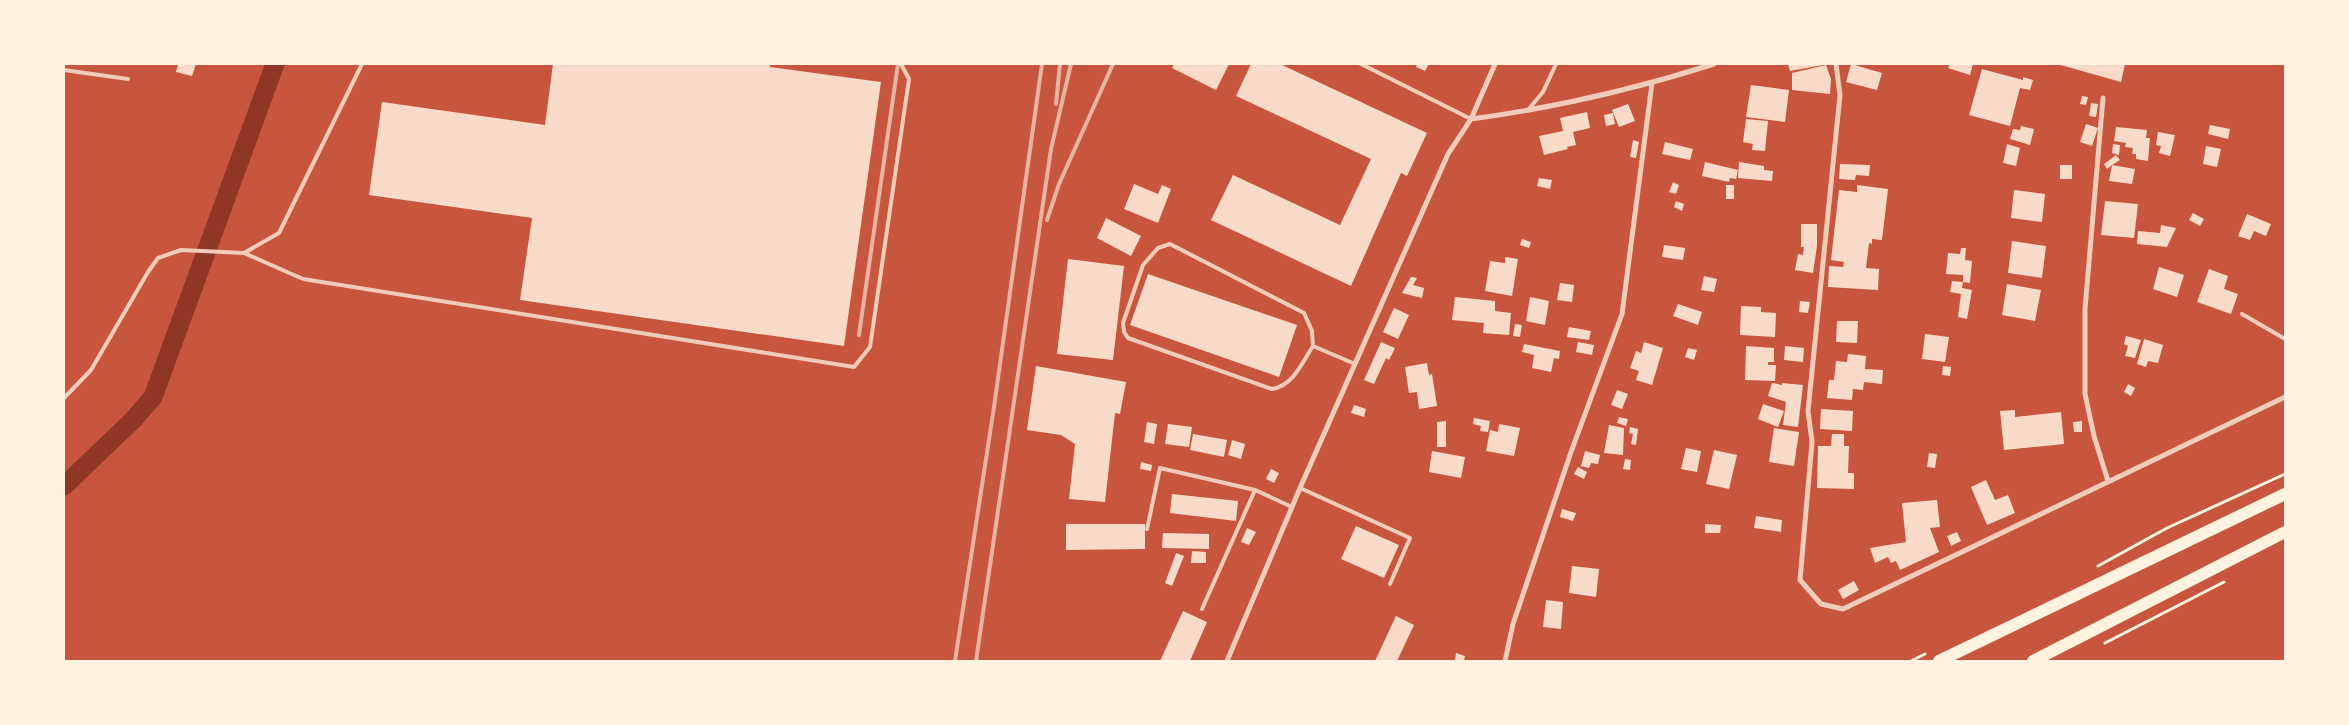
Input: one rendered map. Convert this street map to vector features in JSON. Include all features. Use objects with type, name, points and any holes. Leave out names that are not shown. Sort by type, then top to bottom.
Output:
[{"type":"main road","points":[[1939,661],[2285,494]]},
{"type":"main road","points":[[2037,661],[2285,532]]},
{"type":"street","points":[[1227,661],[1300,488],[1448,154],[1471,119],[1496,64]]},
{"type":"street","points":[[1471,119],[1526,112],[1652,83],[1714,64]]},
{"type":"street","points":[[1836,64],[1840,95],[1808,411],[1812,442],[1800,580],[1821,604],[1843,609],[2285,397]]},
{"type":"street","points":[[1506,661],[1513,624],[1525,588],[1571,452],[1622,314],[1652,83]]},
{"type":"street","points":[[2103,98],[2085,309],[2085,384],[2094,436],[2108,481]]},
{"type":"lane","points":[[244,253],[280,233],[362,64]]},
{"type":"lane","points":[[64,398],[91,370],[158,258],[181,250],[244,253],[303,279],[854,367],[870,347],[909,79],[901,64]]},
{"type":"lane","points":[[1364,64],[1471,119]]},
{"type":"lane","points":[[1526,112],[1543,92],[1556,64]]},
{"type":"lane","points":[[64,70],[128,79]]},
{"type":"lane","points":[[1170,244],[1304,313],[1312,331],[1313,346],[1289,382],[1281,387],[1272,389],[1128,338],[1124,332],[1123,323],[1143,265],[1158,248],[1170,244]]},
{"type":"lane","points":[[2242,314],[2285,339]]},
{"type":"lane","points":[[1313,346],[1355,364]]},
{"type":"lane","points":[[1147,529],[1160,468],[1255,490],[1292,508]]},
{"type":"lane","points":[[1300,488],[1410,538],[1390,584]]},
{"type":"lane","points":[[1202,609],[1255,490]]},
{"type":"building","points":[[178,64],[196,64],[192,76],[176,72]]},
{"type":"building","points":[[553,64],[770,64],[770,67],[881,82],[844,346],[520,300],[532,218],[369,195],[382,102],[545,125]]},
{"type":"building","points":[[1174,64],[1229,64],[1216,90],[1172,68]]},
{"type":"building","points":[[1251,64],[1280,64],[1427,133],[1407,176],[1401,173],[1351,286],[1211,220],[1233,175],[1340,225],[1371,159],[1236,96]]},
{"type":"building","points":[[1417,64],[1429,64],[1425,71],[1416,67]]},
{"type":"building","points":[[1788,64],[1823,64],[1823,65],[1790,71]]},
{"type":"building","points":[[1851,64],[1882,73],[1877,90],[1846,82]]},
{"type":"building","points":[[1950,64],[1973,64],[1970,75],[1948,68]]},
{"type":"building","points":[[2057,64],[2125,64],[2121,82]]},
{"type":"building","points":[[1826,65],[1831,79],[1830,94],[1792,90],[1792,73]]},
{"type":"building","points":[[1982,69],[2023,80],[2023,77],[2033,80],[2030,90],[2020,88],[2010,126],[1969,115]]},
{"type":"building","points":[[1751,85],[1789,90],[1785,122],[1746,117]]},
{"type":"building","points":[[2082,96],[2088,97],[2086,105],[2080,104]]},
{"type":"building","points":[[2091,103],[2098,104],[2096,117],[2089,116]]},
{"type":"building","points":[[1628,104],[1635,121],[1619,127],[1612,110]]},
{"type":"building","points":[[1587,112],[1590,128],[1573,132],[1576,145],[1544,155],[1539,136],[1563,131],[1560,118]]},
{"type":"building","points":[[1613,113],[1615,124],[1606,126],[1604,115]]},
{"type":"building","points":[[1746,119],[1768,121],[1765,151],[1752,150],[1753,144],[1743,142]]},
{"type":"building","points":[[2086,124],[2098,128],[2092,146],[2080,142]]},
{"type":"building","points":[[2210,125],[2230,129],[2228,139],[2208,134]]},
{"type":"building","points":[[2021,126],[2034,129],[2030,145],[2010,139],[2013,129],[2020,130]]},
{"type":"building","points":[[2116,127],[2147,130],[2146,138],[2150,138],[2148,161],[2136,159],[2136,154],[2132,154],[2133,148],[2125,147],[2126,143],[2114,141]]},
{"type":"building","points":[[2158,132],[2175,135],[2170,156],[2159,153],[2161,146],[2156,145]]},
{"type":"building","points":[[1633,140],[1639,142],[1636,158],[1630,157]]},
{"type":"building","points":[[1665,142],[1693,149],[1690,160],[1662,154]]},
{"type":"building","points":[[2007,144],[2020,148],[2016,166],[2003,163]]},
{"type":"building","points":[[2113,144],[2120,145],[2119,155],[2112,153]]},
{"type":"building","points":[[2206,146],[2221,149],[2217,167],[2203,164]]},
{"type":"building","points":[[2116,155],[2120,160],[2107,169],[2104,164]]},
{"type":"building","points":[[1705,162],[1738,170],[1736,179],[1730,178],[1729,182],[1702,176]]},
{"type":"building","points":[[1739,162],[1764,166],[1764,170],[1773,171],[1772,181],[1738,178]]},
{"type":"building","points":[[1840,164],[1870,165],[1869,176],[1856,175],[1855,180],[1839,179]]},
{"type":"building","points":[[2060,165],[2072,165],[2072,179],[2060,179]]},
{"type":"building","points":[[2112,165],[2135,169],[2132,184],[2109,181]]},
{"type":"building","points":[[1539,178],[1552,180],[1550,189],[1537,186]]},
{"type":"building","points":[[1673,182],[1679,185],[1676,194],[1669,192]]},
{"type":"building","points":[[1134,184],[1158,194],[1162,185],[1171,189],[1158,223],[1124,209]]},
{"type":"building","points":[[1726,185],[1734,185],[1734,199],[1726,199]]},
{"type":"building","points":[[1857,185],[1888,189],[1882,240],[1872,239],[1872,244],[1869,243],[1866,268],[1879,269],[1878,290],[1828,287],[1829,266],[1843,267],[1844,262],[1831,260],[1839,190],[1857,192]]},
{"type":"building","points":[[2014,190],[2045,194],[2042,222],[2011,218]]},
{"type":"building","points":[[1676,201],[1684,204],[1682,211],[1674,207]]},
{"type":"building","points":[[2105,201],[2138,204],[2134,238],[2101,235]]},
{"type":"building","points":[[2193,213],[2204,219],[2200,226],[2189,220]]},
{"type":"building","points":[[2247,214],[2271,224],[2266,236],[2254,231],[2250,240],[2238,236]]},
{"type":"building","points":[[1106,218],[1141,236],[1131,256],[1097,238]]},
{"type":"building","points":[[1801,224],[1817,224],[1817,246],[1813,273],[1795,270],[1798,254],[1803,255],[1804,247],[1801,247]]},
{"type":"building","points":[[2161,225],[2176,228],[2167,247],[2137,244],[2138,231],[2160,233]]},
{"type":"building","points":[[1522,239],[1531,242],[1529,248],[1520,245]]},
{"type":"building","points":[[2012,241],[2046,246],[2042,278],[2008,273]]},
{"type":"building","points":[[1664,245],[1685,248],[1683,260],[1662,257]]},
{"type":"building","points":[[1961,248],[1966,248],[1965,260],[1972,261],[1970,283],[1963,282],[1963,275],[1946,274],[1948,253],[1960,254]]},
{"type":"building","points":[[1505,257],[1518,259],[1512,296],[1485,291],[1490,261],[1505,263]]},
{"type":"building","points":[[1068,259],[1124,266],[1113,360],[1057,354]]},
{"type":"building","points":[[2159,267],[2184,275],[2177,297],[2153,289]]},
{"type":"building","points":[[2209,269],[2228,276],[2224,289],[2238,294],[2231,314],[2197,302]]},
{"type":"building","points":[[1148,274],[1297,325],[1279,377],[1130,325]]},
{"type":"building","points":[[1704,276],[1717,279],[1714,292],[1701,290]]},
{"type":"building","points":[[1411,277],[1417,278],[1413,285],[1424,288],[1422,298],[1402,293]]},
{"type":"building","points":[[1952,281],[1963,282],[1962,288],[1972,290],[1967,319],[1958,317],[1961,294],[1950,292]]},
{"type":"building","points":[[1560,283],[1574,285],[1572,302],[1557,300]]},
{"type":"building","points":[[2007,284],[2041,290],[2035,321],[2002,315]]},
{"type":"building","points":[[1455,297],[1495,301],[1495,311],[1511,313],[1509,335],[1483,333],[1484,323],[1452,320]]},
{"type":"building","points":[[1530,297],[1549,301],[1545,325],[1526,321]]},
{"type":"building","points":[[1800,301],[1810,302],[1808,313],[1799,312]]},
{"type":"building","points":[[1678,304],[1702,312],[1698,325],[1673,316]]},
{"type":"building","points":[[1741,306],[1761,307],[1761,312],[1776,313],[1775,337],[1740,335]]},
{"type":"building","points":[[1394,308],[1409,315],[1398,339],[1383,332]]},
{"type":"building","points":[[1837,321],[1858,321],[1857,343],[1836,342]]},
{"type":"building","points":[[1515,324],[1522,325],[1520,337],[1513,336]]},
{"type":"building","points":[[1569,327],[1591,331],[1589,340],[1567,337]]},
{"type":"building","points":[[1925,334],[1949,337],[1945,362],[1922,359]]},
{"type":"building","points":[[2126,336],[2141,340],[2135,358],[2125,356],[2128,346],[2124,344]]},
{"type":"building","points":[[2144,339],[2163,345],[2158,363],[2148,361],[2146,367],[2137,364]]},
{"type":"building","points":[[1381,342],[1395,348],[1389,360],[1386,358],[1374,384],[1364,380]]},
{"type":"building","points":[[1578,342],[1594,345],[1592,355],[1576,352]]},
{"type":"building","points":[[1644,342],[1663,348],[1652,385],[1636,380],[1639,371],[1630,368],[1636,351],[1641,353]]},
{"type":"building","points":[[1524,344],[1560,351],[1559,359],[1554,358],[1551,372],[1532,368],[1534,355],[1522,352]]},
{"type":"building","points":[[1746,346],[1774,348],[1774,362],[1768,362],[1768,365],[1776,365],[1775,381],[1745,380]]},
{"type":"building","points":[[1785,346],[1804,348],[1803,362],[1784,360]]},
{"type":"building","points":[[1688,348],[1697,350],[1694,360],[1685,357]]},
{"type":"building","points":[[1848,354],[1866,356],[1865,369],[1883,370],[1882,384],[1864,382],[1863,390],[1853,389],[1852,400],[1827,398],[1829,380],[1834,380],[1836,361],[1847,362]]},
{"type":"building","points":[[1427,363],[1429,375],[1432,374],[1437,406],[1419,409],[1417,392],[1409,393],[1405,367]]},
{"type":"building","points":[[1036,366],[1126,382],[1120,414],[1115,413],[1105,502],[1069,499],[1075,444],[1061,435],[1027,430]]},
{"type":"building","points":[[1943,366],[1951,367],[1950,376],[1942,375]]},
{"type":"building","points":[[1772,383],[1803,385],[1798,427],[1783,425],[1786,402],[1768,396]]},
{"type":"building","points":[[2128,384],[2135,388],[2131,396],[2124,392]]},
{"type":"building","points":[[1617,390],[1628,394],[1622,409],[1611,405]]},
{"type":"building","points":[[1763,404],[1784,411],[1778,427],[1758,419]]},
{"type":"building","points":[[1354,405],[1366,409],[1364,417],[1351,413]]},
{"type":"building","points":[[1821,409],[1853,411],[1852,431],[1820,429]]},
{"type":"building","points":[[2015,410],[2015,417],[2061,412],[2064,444],[2004,450],[2000,411]]},
{"type":"building","points":[[1619,417],[1628,419],[1626,426],[1617,423]]},
{"type":"building","points":[[1474,418],[1490,421],[1488,432],[1480,431],[1481,426],[1473,424]]},
{"type":"building","points":[[1446,421],[1446,447],[1437,447],[1437,422]]},
{"type":"building","points":[[2082,421],[2082,432],[2074,432],[2073,422]]},
{"type":"building","points":[[1147,422],[1157,424],[1154,444],[1144,442]]},
{"type":"building","points":[[1168,424],[1192,427],[1189,447],[1165,444]]},
{"type":"building","points":[[1499,424],[1520,428],[1514,456],[1486,451],[1490,430],[1498,432]]},
{"type":"building","points":[[1609,425],[1624,428],[1623,455],[1604,453]]},
{"type":"building","points":[[1630,427],[1638,429],[1636,445],[1631,444],[1633,434],[1629,433]]},
{"type":"building","points":[[1774,428],[1799,432],[1794,466],[1769,462]]},
{"type":"building","points":[[1193,434],[1227,440],[1224,457],[1190,450]]},
{"type":"building","points":[[1832,434],[1844,434],[1844,446],[1849,446],[1848,473],[1854,473],[1854,489],[1817,488],[1818,446],[1831,446]]},
{"type":"building","points":[[1232,440],[1245,444],[1241,459],[1228,455]]},
{"type":"building","points":[[1686,448],[1701,451],[1697,472],[1681,469]]},
{"type":"building","points":[[1714,450],[1737,455],[1729,489],[1706,484]]},
{"type":"building","points":[[1432,451],[1465,457],[1461,478],[1429,472]]},
{"type":"building","points":[[1585,451],[1600,455],[1598,464],[1591,463],[1589,468],[1581,466]]},
{"type":"building","points":[[1929,453],[1937,454],[1935,468],[1927,467]]},
{"type":"building","points":[[1625,459],[1631,460],[1630,470],[1623,469]]},
{"type":"building","points":[[1141,462],[1152,465],[1151,471],[1140,469]]},
{"type":"building","points":[[1578,467],[1587,472],[1584,479],[1574,474]]},
{"type":"building","points":[[1271,469],[1279,473],[1274,483],[1266,479]]},
{"type":"building","points":[[1986,480],[1995,500],[2008,495],[2015,513],[1987,525],[1971,487]]},
{"type":"building","points":[[1172,494],[1238,501],[1236,521],[1170,513]]},
{"type":"building","points":[[1937,500],[1940,527],[1930,528],[1939,552],[1900,570],[1896,561],[1891,563],[1888,557],[1875,563],[1870,548],[1906,542],[1902,503]]},
{"type":"building","points":[[1562,509],[1576,513],[1573,521],[1560,517]]},
{"type":"building","points":[[1756,516],[1782,520],[1781,532],[1754,528]]},
{"type":"building","points":[[1066,524],[1145,524],[1145,549],[1066,550]]},
{"type":"building","points":[[1705,524],[1721,525],[1720,533],[1705,533]]},
{"type":"building","points":[[1356,526],[1399,545],[1384,578],[1341,559]]},
{"type":"building","points":[[1247,528],[1256,532],[1249,545],[1241,542]]},
{"type":"building","points":[[1957,532],[1961,541],[1951,546],[1947,536]]},
{"type":"building","points":[[1163,533],[1209,534],[1209,549],[1162,548]]},
{"type":"building","points":[[1192,551],[1206,552],[1206,563],[1191,563]]},
{"type":"building","points":[[1176,553],[1184,556],[1172,586],[1165,583]]},
{"type":"building","points":[[1572,566],[1599,569],[1596,597],[1569,593]]},
{"type":"building","points":[[1854,581],[1859,590],[1843,599],[1838,590]]},
{"type":"building","points":[[1546,600],[1563,602],[1561,629],[1543,627]]},
{"type":"building","points":[[1183,611],[1207,622],[1190,661],[1160,661]]},
{"type":"building","points":[[1396,616],[1414,625],[1397,661],[1375,661]]},
{"type":"building","points":[[1456,653],[1465,656],[1464,661],[1455,660]]},
{"type":"waterway","points":[[64,486],[133,420],[153,397],[275,64]]},
{"type":"railway","points":[[859,335],[898,64]]},
{"type":"railway","points":[[955,661],[994,407],[1042,64]]},
{"type":"railway","points":[[1056,104],[1060,64]]},
{"type":"railway","points":[[976,661],[1051,149],[1071,64]]},
{"type":"railway","points":[[1047,220],[1059,184],[1113,64]]}]
